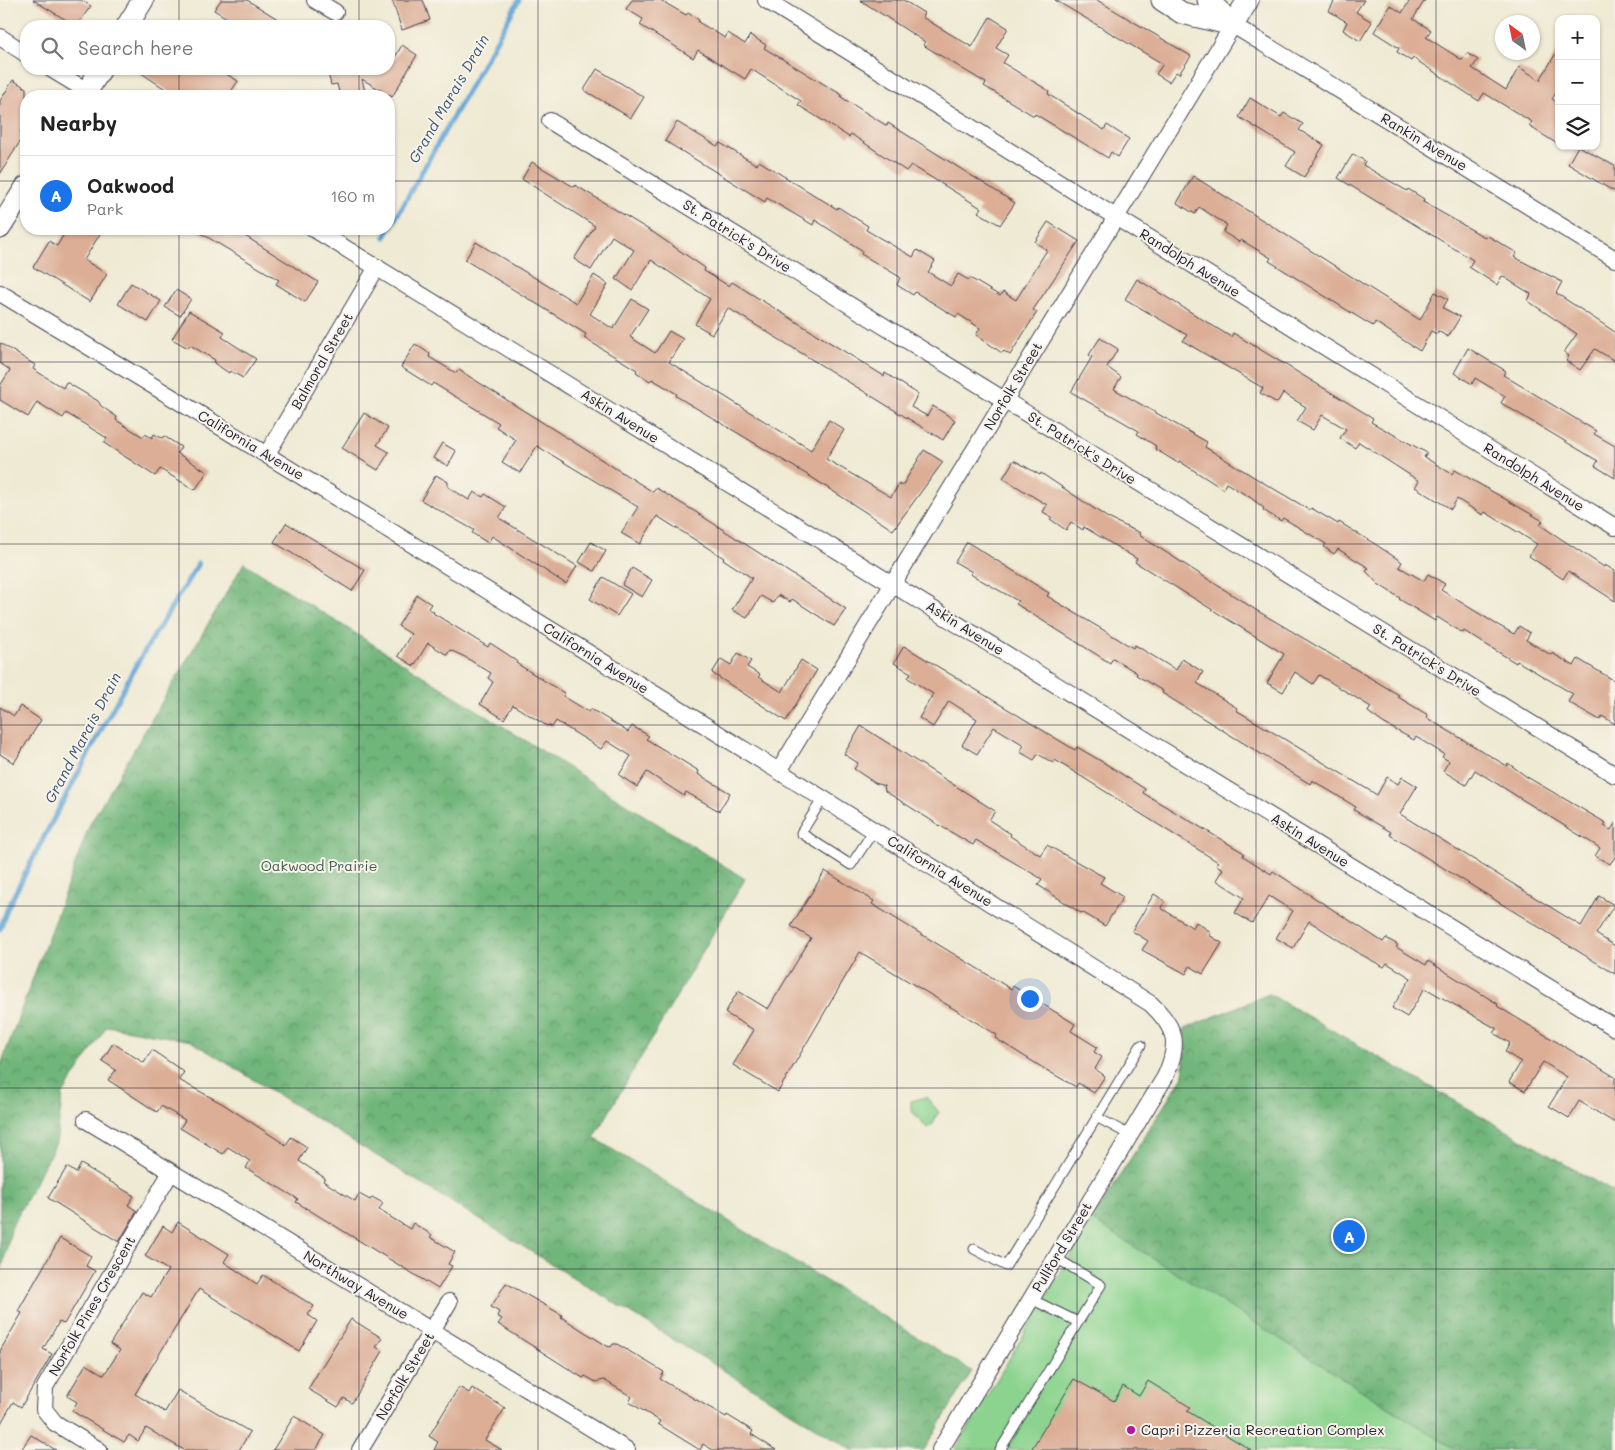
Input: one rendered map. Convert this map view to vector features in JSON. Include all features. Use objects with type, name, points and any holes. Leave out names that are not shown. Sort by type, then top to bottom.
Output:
[{"type":"street","points":[[131,20],[143,0]]},
{"type":"street","points":[[315,0],[335,12]]},
{"type":"street","name":"Randolph Avenue","points":[[766,0],[1615,527]]},
{"type":"street","name":"Rankin Avenue","points":[[1162,0],[1182,13],[1233,25]]},
{"type":"street","name":"Rankin Avenue","points":[[1208,0],[1233,25],[1615,259]]},
{"type":"street","name":"Norfolk Street","points":[[778,771],[1248,0]]},
{"type":"street","points":[[0,38],[20,50]]},
{"type":"street","points":[[59,75],[80,90]]},
{"type":"street","points":[[88,90],[97,75]]},
{"type":"street","name":"St. Patrick's Drive","points":[[550,121],[1615,775]]},
{"type":"street","points":[[0,228],[20,196]]},
{"type":"street","name":"Askin Avenue","points":[[324,235],[1615,1028]]},
{"type":"street","name":"Balmoral Street","points":[[267,454],[377,267]]},
{"type":"street","name":"California Avenue","points":[[0,292],[267,454],[823,798],[1151,1004],[1168,1020],[1174,1040]]},
{"type":"street","name":"Pullford Street","points":[[940,1450],[1130,1135],[1173,1060],[1174,1040]]},
{"type":"street","name":"Northway Avenue","points":[[86,1120],[627,1450]]},
{"type":"street","name":"Norfolk Pines Crescent","points":[[99,1450],[55,1423],[44,1409],[45,1387],[171,1172]]},
{"type":"street","name":"Norfolk Street","points":[[360,1450],[449,1302]]},
{"type":"lane","points":[[823,798],[802,833],[851,865],[874,830]]},
{"type":"lane","points":[[974,1249],[1006,1266],[1141,1045]]},
{"type":"lane","points":[[1098,1118],[1130,1135]]},
{"type":"lane","points":[[1000,1450],[1100,1285],[1056,1258]]},
{"type":"lane","points":[[1031,1298],[1078,1322]]},
{"type":"green space","name":"Oakwood Prairie","points":[[244,563],[745,879],[594,1138],[972,1371],[924,1450],[852,1450],[191,1041],[107,1026],[63,1094],[56,1143],[12,1226],[0,1277],[0,1067],[90,824]]},
{"type":"green space","points":[[1269,994],[1615,1193],[1615,1450],[955,1450],[1092,1220],[1183,1076],[1186,1045],[1184,1029]]},
{"type":"green space","points":[[1269,994],[1615,1193],[1615,1450],[1456,1450],[1092,1220],[1183,1076],[1186,1045],[1184,1029]]},
{"type":"green space","points":[[926,1097],[939,1112],[933,1124],[927,1128],[911,1110],[911,1101]]},
{"type":"building","points":[[33,0],[81,0],[91,6],[80,20],[66,20]]},
{"type":"building","points":[[221,0],[247,0],[279,20],[230,20],[214,10]]},
{"type":"building","points":[[392,0],[423,0],[430,20],[402,30]]},
{"type":"building","points":[[632,0],[660,0],[686,15],[688,13],[699,20],[698,22],[725,38],[728,33],[745,44],[750,35],[766,45],[764,48],[842,95],[841,97],[887,126],[888,123],[1015,203],[1000,225],[978,212],[981,208],[911,165],[906,171],[851,134],[849,137],[798,105],[801,101],[751,69],[745,79],[698,50],[693,58],[640,25],[643,19],[626,9]]},
{"type":"building","points":[[860,0],[903,0],[924,13],[922,17],[972,47],[990,17],[1008,28],[996,48],[1008,55],[1003,63],[1049,91],[1048,94],[1104,130],[1107,125],[1129,139],[1118,157],[1111,152],[1108,158],[984,86],[986,83],[923,45],[925,42]]},
{"type":"building","points":[[1055,0],[1097,0],[1191,56],[1179,74],[1176,72],[1169,82],[1156,74],[1163,64]]},
{"type":"building","points":[[1335,0],[1364,0],[1356,12],[1372,22],[1360,41],[1343,30],[1347,22],[1329,11]]},
{"type":"building","points":[[1410,0],[1425,0],[1413,19],[1431,30],[1426,37],[1462,60],[1467,53],[1478,60],[1472,68],[1506,90],[1519,67],[1540,80],[1555,55],[1555,94],[1552,99],[1555,101],[1555,142],[1529,126],[1532,122],[1484,93],[1479,101],[1413,58],[1411,61],[1397,52],[1399,48],[1374,32],[1390,5],[1402,13]]},
{"type":"building","points":[[402,45],[417,55],[395,92],[395,90],[380,90],[362,79],[365,90],[338,90],[337,84],[331,85],[328,75],[395,75],[395,57]]},
{"type":"building","points":[[597,69],[644,97],[631,118],[584,90]]},
{"type":"building","points":[[144,75],[228,75],[238,81],[232,90],[167,90]]},
{"type":"building","points":[[13,80],[26,88],[26,90],[20,90],[20,142],[0,174],[0,101]]},
{"type":"building","points":[[1250,98],[1281,117],[1284,113],[1303,124],[1299,130],[1324,145],[1304,177],[1286,166],[1295,152],[1239,117]]},
{"type":"building","points":[[677,122],[717,146],[720,143],[757,165],[759,161],[837,209],[838,207],[868,226],[866,230],[913,257],[917,250],[935,261],[928,272],[951,286],[958,274],[969,280],[970,278],[1000,296],[1003,292],[1016,300],[1047,250],[1035,242],[1048,222],[1079,241],[1033,310],[1037,312],[1010,355],[1004,351],[1002,353],[976,335],[980,328],[958,314],[956,317],[915,292],[913,295],[897,285],[900,277],[861,254],[863,251],[815,220],[813,225],[767,198],[765,202],[665,141]]},
{"type":"building","points":[[1576,150],[1585,150],[1615,166],[1615,192],[1568,164]]},
{"type":"building","points":[[1353,154],[1365,161],[1363,165],[1407,191],[1408,189],[1424,199],[1423,202],[1486,238],[1488,236],[1517,253],[1514,257],[1562,282],[1556,293],[1615,332],[1615,361],[1595,349],[1580,370],[1566,361],[1569,356],[1564,352],[1577,334],[1528,301],[1531,294],[1502,276],[1497,285],[1469,267],[1473,260],[1338,178]]},
{"type":"building","points":[[532,162],[574,187],[575,185],[654,233],[705,268],[704,271],[729,286],[732,282],[884,376],[885,373],[918,394],[911,407],[927,416],[933,406],[955,420],[943,440],[728,308],[712,334],[695,324],[710,299],[651,260],[632,290],[616,279],[634,250],[612,236],[591,270],[574,259],[595,226],[522,179]]},
{"type":"building","points":[[1193,176],[1420,320],[1435,292],[1448,299],[1443,308],[1460,317],[1448,337],[1438,331],[1437,334],[1431,331],[1420,351],[1375,322],[1373,326],[1358,317],[1269,261],[1271,258],[1241,240],[1239,242],[1223,232],[1227,225],[1199,207],[1195,214],[1177,203]]},
{"type":"building","points":[[63,235],[99,235],[84,260],[107,274],[90,302],[33,267],[49,241],[57,246]]},
{"type":"building","points":[[204,235],[244,235],[318,282],[305,302],[276,284],[279,280]]},
{"type":"building","points":[[476,242],[576,303],[594,275],[608,284],[590,314],[613,329],[632,299],[648,309],[630,337],[655,353],[669,331],[683,339],[669,362],[811,450],[829,420],[844,430],[826,459],[891,497],[899,484],[902,486],[924,450],[943,462],[893,530],[811,477],[676,396],[677,394],[652,379],[650,381],[636,372],[637,370],[584,338],[586,334],[465,260]]},
{"type":"building","points":[[1137,279],[1231,337],[1233,333],[1373,418],[1371,422],[1427,453],[1424,457],[1452,474],[1455,470],[1543,521],[1540,525],[1604,567],[1605,565],[1615,571],[1615,601],[1568,571],[1563,579],[1529,556],[1537,544],[1485,512],[1483,515],[1457,499],[1451,509],[1415,487],[1419,481],[1359,442],[1355,448],[1340,438],[1346,429],[1322,415],[1313,430],[1297,421],[1306,407],[1283,393],[1277,403],[1260,393],[1263,388],[1183,341],[1187,335],[1125,299]]},
{"type":"building","points":[[131,283],[161,301],[148,322],[118,304]]},
{"type":"building","points":[[176,290],[191,299],[180,316],[165,307]]},
{"type":"building","points":[[189,311],[225,332],[222,337],[256,359],[243,378],[230,371],[229,373],[214,363],[215,360],[190,345],[188,348],[172,339]]},
{"type":"building","points":[[1100,338],[1118,349],[1107,367],[1121,377],[1114,389],[1207,442],[1205,447],[1262,482],[1310,510],[1311,508],[1338,524],[1339,522],[1375,544],[1402,562],[1399,567],[1424,581],[1428,574],[1445,584],[1441,590],[1496,624],[1514,634],[1519,626],[1530,633],[1526,640],[1551,655],[1552,653],[1574,666],[1578,659],[1615,681],[1615,724],[1602,716],[1600,720],[1568,702],[1573,694],[1517,661],[1516,663],[1437,617],[1435,621],[1378,584],[1366,571],[1369,568],[1338,549],[1334,554],[1324,547],[1326,544],[1283,518],[1281,521],[1263,510],[1264,508],[1251,498],[1226,483],[1223,489],[1179,461],[1178,463],[1155,449],[1156,446],[1137,434],[1139,431],[1071,392],[1092,357],[1089,355]]},
{"type":"building","points":[[0,343],[35,365],[33,369],[63,388],[66,382],[98,401],[101,406],[117,417],[116,420],[143,437],[145,434],[152,438],[154,434],[162,438],[164,436],[181,447],[177,453],[207,472],[195,490],[160,469],[155,476],[104,443],[107,438],[66,413],[63,418],[37,402],[28,417],[0,400],[0,386],[10,370],[0,363]]},
{"type":"building","points":[[415,344],[430,354],[429,357],[456,373],[459,370],[653,492],[656,488],[694,511],[846,609],[834,626],[792,599],[790,602],[778,595],[773,603],[761,596],[747,618],[732,610],[752,578],[657,516],[640,544],[621,533],[638,507],[537,446],[520,473],[502,462],[516,440],[496,427],[499,423],[433,383],[431,386],[401,367]]},
{"type":"building","points":[[1468,348],[1506,371],[1503,375],[1596,431],[1594,434],[1615,446],[1615,478],[1595,466],[1598,461],[1501,403],[1505,396],[1475,378],[1472,384],[1454,373]]},
{"type":"building","points":[[364,413],[388,428],[377,445],[389,452],[378,470],[342,448]]},
{"type":"building","points":[[442,443],[456,451],[448,466],[433,458]]},
{"type":"building","points":[[1014,460],[1040,475],[1041,473],[1108,518],[1140,533],[1139,535],[1256,610],[1399,695],[1398,697],[1428,715],[1427,718],[1507,766],[1508,763],[1527,777],[1606,823],[1604,826],[1611,830],[1615,823],[1615,857],[1610,864],[1595,856],[1600,848],[1475,770],[1466,785],[1443,771],[1449,761],[1442,757],[1444,754],[1416,737],[1414,740],[1383,723],[1368,712],[1371,707],[1319,675],[1313,684],[1295,672],[1283,692],[1267,683],[1284,654],[1135,562],[1137,559],[1084,527],[1083,530],[1071,522],[1066,530],[1050,519],[1052,517],[1043,512],[1047,505],[1003,478]]},
{"type":"building","points":[[436,475],[448,482],[448,487],[469,500],[474,492],[483,497],[485,494],[506,507],[499,518],[577,566],[566,584],[492,536],[488,543],[472,533],[474,530],[421,500]]},
{"type":"building","points":[[286,523],[365,570],[352,591],[274,542]]},
{"type":"building","points":[[591,542],[606,551],[594,571],[579,562]]},
{"type":"building","points":[[967,542],[1049,593],[1047,596],[1133,648],[1135,645],[1176,670],[1182,659],[1203,672],[1197,683],[1237,708],[1236,710],[1377,795],[1387,777],[1398,784],[1402,777],[1417,786],[1400,814],[1581,926],[1599,896],[1614,905],[1596,934],[1615,946],[1615,974],[1390,835],[1391,832],[1354,810],[1356,807],[1312,780],[1310,784],[1162,693],[1163,691],[1136,675],[1137,673],[1113,658],[1110,663],[1016,604],[1018,601],[970,574],[972,572],[955,562]]},
{"type":"building","points":[[632,568],[652,580],[642,597],[622,585]]},
{"type":"building","points":[[603,577],[631,594],[617,616],[590,599]]},
{"type":"building","points":[[417,595],[431,604],[428,608],[433,613],[488,647],[490,643],[517,661],[516,663],[564,693],[563,696],[589,712],[591,709],[628,732],[632,726],[649,736],[646,739],[699,771],[698,774],[730,793],[719,811],[686,792],[684,796],[647,772],[637,787],[619,775],[631,756],[607,741],[601,749],[556,721],[552,727],[547,726],[513,705],[504,719],[480,704],[493,682],[488,678],[491,673],[465,657],[450,650],[447,655],[428,643],[414,666],[398,656],[411,634],[398,626]]},
{"type":"building","points":[[904,646],[1075,750],[1077,747],[1106,764],[1145,789],[1143,793],[1244,853],[1243,856],[1271,874],[1273,871],[1383,942],[1386,938],[1398,945],[1396,947],[1426,965],[1428,961],[1498,1004],[1497,1006],[1615,1077],[1615,1123],[1579,1101],[1569,1118],[1549,1106],[1567,1077],[1543,1062],[1525,1091],[1509,1082],[1521,1062],[1505,1052],[1510,1043],[1494,1033],[1497,1029],[1425,988],[1407,1017],[1392,1008],[1411,978],[1387,963],[1384,967],[1309,921],[1293,948],[1276,938],[1293,911],[1269,896],[1252,923],[1235,913],[1244,898],[1216,880],[1223,869],[1216,865],[1218,862],[1055,760],[1053,763],[1038,754],[1034,760],[1020,752],[1024,745],[994,727],[977,754],[962,745],[977,719],[949,701],[933,727],[919,718],[933,694],[908,678],[911,673],[894,663]]},
{"type":"building","points":[[738,653],[751,661],[747,667],[760,675],[758,677],[782,692],[801,660],[817,670],[786,721],[712,673],[721,659],[731,665]]},
{"type":"building","points":[[20,706],[41,720],[14,763],[0,754],[0,707],[14,716]]},
{"type":"building","points":[[861,726],[995,811],[989,820],[1040,855],[1047,845],[1104,877],[1100,883],[1123,897],[1105,926],[1038,885],[1042,879],[976,840],[973,845],[937,824],[885,791],[884,786],[875,783],[854,769],[858,763],[844,754]]},
{"type":"building","points":[[825,871],[874,901],[872,904],[1011,989],[1013,986],[1075,1024],[1071,1031],[1097,1047],[1094,1052],[1102,1057],[1095,1069],[1105,1076],[1094,1093],[1078,1083],[1076,1087],[1048,1071],[995,1038],[997,1035],[860,952],[778,1092],[733,1065],[754,1030],[725,1013],[738,991],[768,1009],[811,938],[791,926]]},
{"type":"building","points":[[1154,894],[1165,901],[1161,908],[1193,928],[1196,922],[1211,932],[1209,935],[1222,943],[1203,974],[1190,966],[1186,974],[1142,950],[1148,941],[1132,931]]},
{"type":"building","points":[[113,1043],[144,1063],[152,1050],[184,1072],[179,1080],[223,1104],[286,1145],[291,1137],[307,1147],[299,1161],[325,1178],[323,1181],[355,1201],[359,1194],[370,1200],[372,1197],[383,1203],[379,1210],[410,1229],[413,1223],[432,1235],[430,1237],[455,1252],[448,1264],[452,1266],[438,1289],[296,1202],[298,1199],[246,1168],[250,1161],[228,1147],[223,1154],[180,1128],[185,1120],[161,1106],[157,1112],[108,1080],[116,1070],[102,1061]]},
{"type":"building","points":[[81,1164],[134,1196],[128,1205],[137,1211],[119,1242],[48,1198],[67,1167],[76,1173]]},
{"type":"building","points":[[178,1222],[229,1254],[224,1262],[257,1284],[263,1275],[314,1306],[308,1315],[317,1321],[299,1351],[199,1289],[135,1394],[165,1412],[178,1390],[250,1432],[239,1450],[184,1450],[146,1428],[138,1441],[129,1435],[124,1442],[72,1411],[77,1402],[67,1396],[86,1364],[104,1375],[120,1350],[110,1344],[142,1292],[151,1297],[168,1270],[145,1256],[163,1226],[172,1232]]},
{"type":"building","points":[[60,1238],[91,1256],[86,1266],[95,1271],[64,1324],[59,1322],[43,1349],[52,1354],[21,1407],[13,1402],[0,1425],[0,1351],[22,1313],[18,1311]]},
{"type":"building","points":[[506,1283],[562,1315],[561,1317],[607,1346],[611,1347],[613,1344],[617,1344],[664,1372],[660,1379],[726,1417],[727,1415],[753,1431],[751,1434],[776,1450],[713,1450],[703,1444],[700,1450],[658,1424],[660,1421],[629,1402],[632,1397],[604,1380],[596,1382],[585,1376],[583,1378],[498,1324],[502,1319],[497,1316],[499,1312],[491,1307]]},
{"type":"building","points":[[351,1319],[382,1338],[376,1347],[383,1351],[352,1403],[344,1398],[338,1407],[308,1389]]},
{"type":"building","name":"Capri Pizzeria Recreation Complex","points":[[1074,1379],[1114,1401],[1123,1386],[1139,1396],[1148,1381],[1190,1407],[1187,1411],[1251,1450],[1031,1450]]},
{"type":"building","points":[[459,1387],[469,1393],[472,1388],[505,1408],[485,1440],[502,1450],[434,1450],[438,1442],[429,1436]]},
{"type":"building","points":[[294,1416],[325,1435],[316,1450],[273,1450]]},
{"type":"building","points":[[31,1435],[56,1450],[21,1450]]},
{"type":"waterway","name":"Grand Marais Drain","points":[[395,219],[519,0]]},
{"type":"waterway","name":"Grand Marais Drain","points":[[0,929],[8,907],[44,837],[135,667],[198,564]]},
{"type":"place","name":"Oakwood","points":[[1349,1236]]},
{"type":"place","name":"Capri Pizzeria Recreation Complex","points":[[1131,1430]]}]
